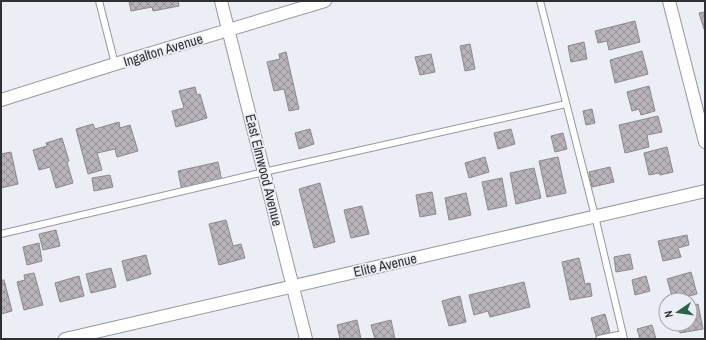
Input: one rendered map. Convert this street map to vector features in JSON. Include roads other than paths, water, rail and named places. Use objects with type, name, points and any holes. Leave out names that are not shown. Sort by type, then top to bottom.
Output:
[{"type":"street","name":"East Elmwood Avenue","points":[[221,1],[306,339]]},
{"type":"street","name":"Ingalton Avenue","points":[[1,100],[325,1]]},
{"type":"street","points":[[669,1],[705,142]]},
{"type":"street","name":"Elite Avenue","points":[[65,339],[705,191]]},
{"type":"lane","points":[[99,1],[116,64]]},
{"type":"lane","points":[[540,1],[624,336],[600,339]]},
{"type":"lane","points":[[1,234],[264,172],[566,104]]}]
